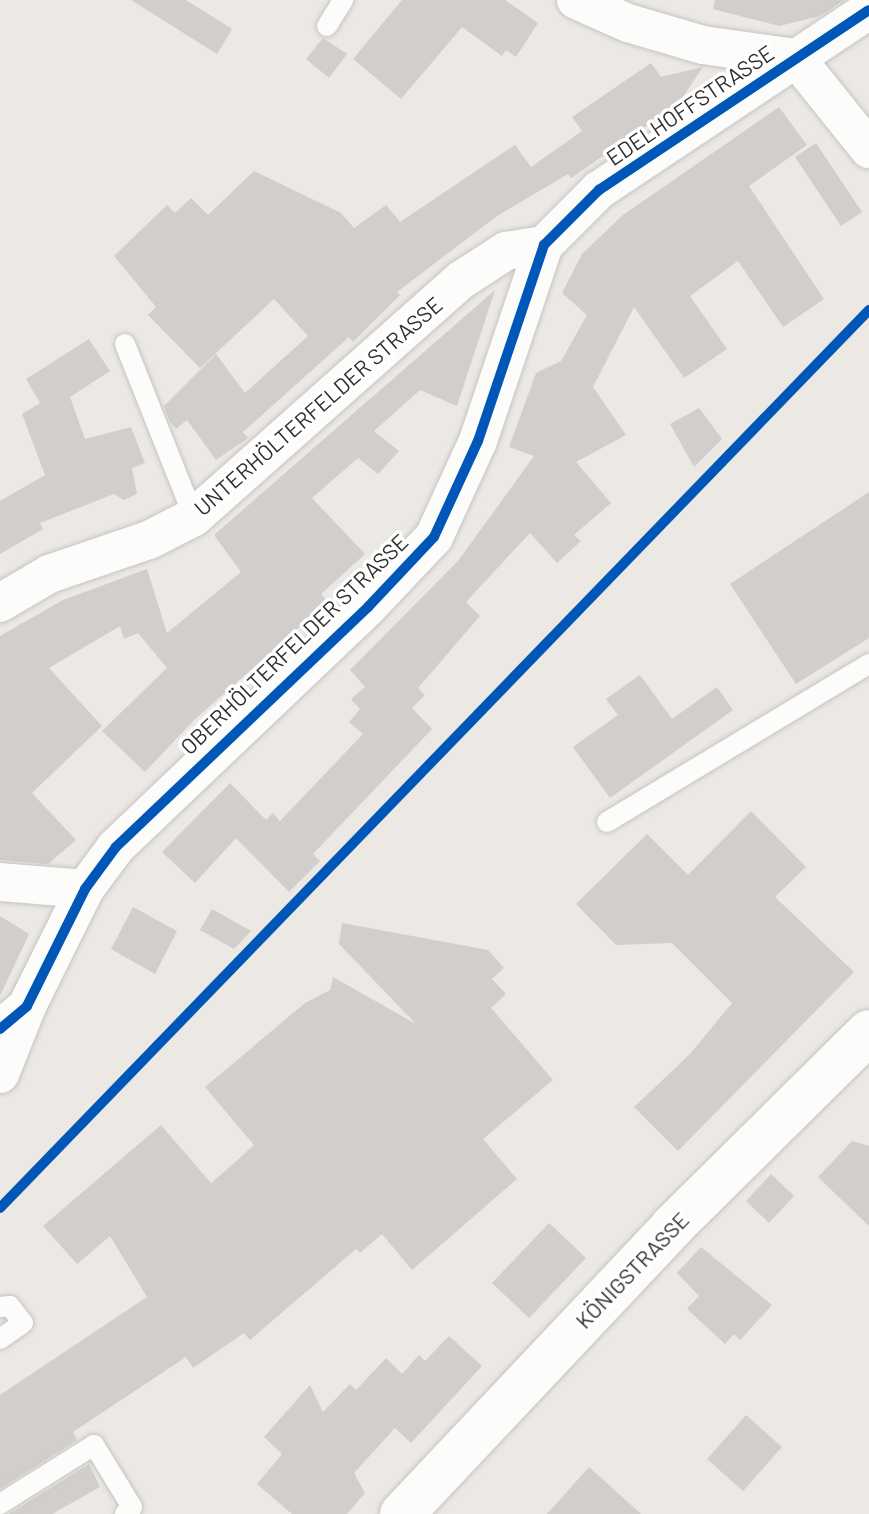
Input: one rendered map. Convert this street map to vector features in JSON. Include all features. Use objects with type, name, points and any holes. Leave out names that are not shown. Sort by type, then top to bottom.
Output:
[{"type":"main road","name":"KÖNIGSTRASSE","points":[[402,1514],[672,1227],[869,1032]]},
{"type":"street","points":[[576,0],[628,23],[703,45],[796,58],[869,149]]},
{"type":"street","name":"EDELHOFFSTRASSE","points":[[544,245],[599,190],[869,10]]},
{"type":"street","name":"UNTERHÖLTERFELDER STRASSE","points":[[0,603],[49,574],[149,540],[194,517],[461,280],[506,251],[544,245]]},
{"type":"street","name":"OBERHÖLTERFELDER STRASSE","points":[[0,1074],[14,1018],[85,889],[172,789],[368,607],[434,537],[478,441],[544,245]]},
{"type":"street","points":[[0,882],[85,889]]},
{"type":"lane","points":[[327,26],[343,0]]},
{"type":"lane","points":[[125,344],[194,517]]},
{"type":"lane","points":[[607,822],[869,664]]},
{"type":"lane","points":[[0,1307],[10,1306],[23,1323],[0,1339]]},
{"type":"lane","points":[[0,1504],[94,1445],[132,1507],[125,1514]]},
{"type":"building","points":[[131,0],[186,0],[232,29],[217,54]]},
{"type":"building","points":[[402,0],[505,0],[538,23],[516,57],[506,50],[502,56],[462,27],[401,99],[353,59]]},
{"type":"building","points":[[715,0],[844,0],[820,16],[779,26],[713,9]]},
{"type":"building","points":[[323,38],[347,54],[329,78],[306,59]]},
{"type":"building","points":[[651,63],[661,77],[703,67],[678,104],[571,178],[568,174],[497,216],[397,292],[400,295],[353,342],[349,337],[243,432],[248,438],[216,460],[187,420],[176,429],[169,420],[164,406],[216,354],[245,393],[308,336],[274,299],[200,368],[148,315],[156,307],[114,256],[167,205],[175,213],[191,198],[208,215],[254,171],[341,213],[354,228],[386,205],[400,222],[515,145],[531,167],[582,131],[572,117]]},
{"type":"building","points":[[779,107],[807,145],[749,186],[824,299],[783,327],[738,261],[690,296],[727,349],[684,378],[634,307],[593,387],[626,435],[576,462],[611,503],[574,535],[581,541],[557,563],[530,533],[466,602],[480,616],[418,688],[425,695],[412,708],[432,729],[313,854],[320,861],[289,892],[236,838],[195,883],[162,852],[230,783],[266,820],[273,813],[280,821],[363,734],[349,722],[360,709],[351,699],[365,687],[350,670],[458,561],[534,456],[509,447],[536,373],[561,361],[587,315],[562,293],[582,254],[623,215]]},
{"type":"building","points":[[816,143],[862,212],[841,226],[795,157]]},
{"type":"building","points":[[495,290],[457,406],[420,390],[374,431],[399,451],[378,474],[358,458],[312,498],[365,554],[321,594],[328,602],[194,720],[145,772],[102,731],[167,668],[138,633],[124,639],[120,626],[49,668],[102,726],[32,793],[76,840],[48,864],[0,860],[0,636],[63,600],[147,569],[167,633],[241,572],[214,535]]},
{"type":"building","points":[[89,339],[110,371],[70,397],[85,439],[131,427],[145,463],[132,468],[137,494],[124,500],[114,494],[40,523],[43,529],[0,554],[0,501],[45,475],[22,414],[40,403],[26,379]]},
{"type":"building","points":[[699,408],[722,439],[694,467],[670,424]]},
{"type":"building","points":[[869,492],[869,638],[796,684],[730,584]]},
{"type":"building","points":[[640,675],[672,719],[717,687],[733,710],[610,798],[573,747],[618,715],[606,699]]},
{"type":"building","points":[[751,811],[806,867],[775,897],[854,972],[678,1151],[634,1107],[690,1054],[732,1003],[672,943],[616,945],[576,904],[647,834],[688,875]]},
{"type":"building","points":[[133,907],[177,931],[155,974],[111,949]]},
{"type":"building","points":[[212,909],[251,931],[234,949],[200,930]]},
{"type":"building","points":[[0,916],[29,934],[0,996]]},
{"type":"building","points":[[342,923],[488,950],[504,968],[492,979],[506,994],[491,1008],[553,1080],[483,1139],[517,1179],[412,1270],[382,1234],[360,1253],[356,1249],[250,1340],[244,1333],[193,1368],[186,1357],[73,1432],[77,1440],[0,1489],[0,1395],[147,1297],[110,1236],[77,1264],[43,1226],[161,1125],[211,1183],[254,1145],[205,1087],[305,1003],[330,990],[333,977],[416,1024],[339,944]]},
{"type":"building","points":[[852,1141],[869,1146],[869,1226],[818,1177]]},
{"type":"building","points":[[771,1174],[794,1196],[769,1223],[746,1201]]},
{"type":"building","points":[[549,1223],[586,1258],[529,1318],[492,1283]]},
{"type":"building","points":[[701,1247],[772,1305],[740,1340],[734,1334],[725,1344],[687,1309],[699,1296],[677,1273]]},
{"type":"building","points":[[449,1336],[482,1366],[411,1443],[395,1428],[354,1473],[365,1493],[347,1514],[292,1514],[257,1484],[282,1454],[264,1437],[310,1385],[323,1412],[350,1384],[356,1390],[386,1358],[402,1374],[419,1355],[425,1361]]},
{"type":"building","points":[[746,1415],[782,1447],[743,1491],[707,1459]]},
{"type":"building","points":[[89,1464],[100,1487],[52,1514],[9,1514]]},
{"type":"building","points":[[589,1467],[641,1514],[547,1514]]},
{"type":"cycle path","points":[[0,1029],[27,1006],[85,889],[116,847],[368,607],[434,537],[478,441],[544,245],[599,190],[869,10]]},
{"type":"cycle path","points":[[0,1208],[869,310]]}]
